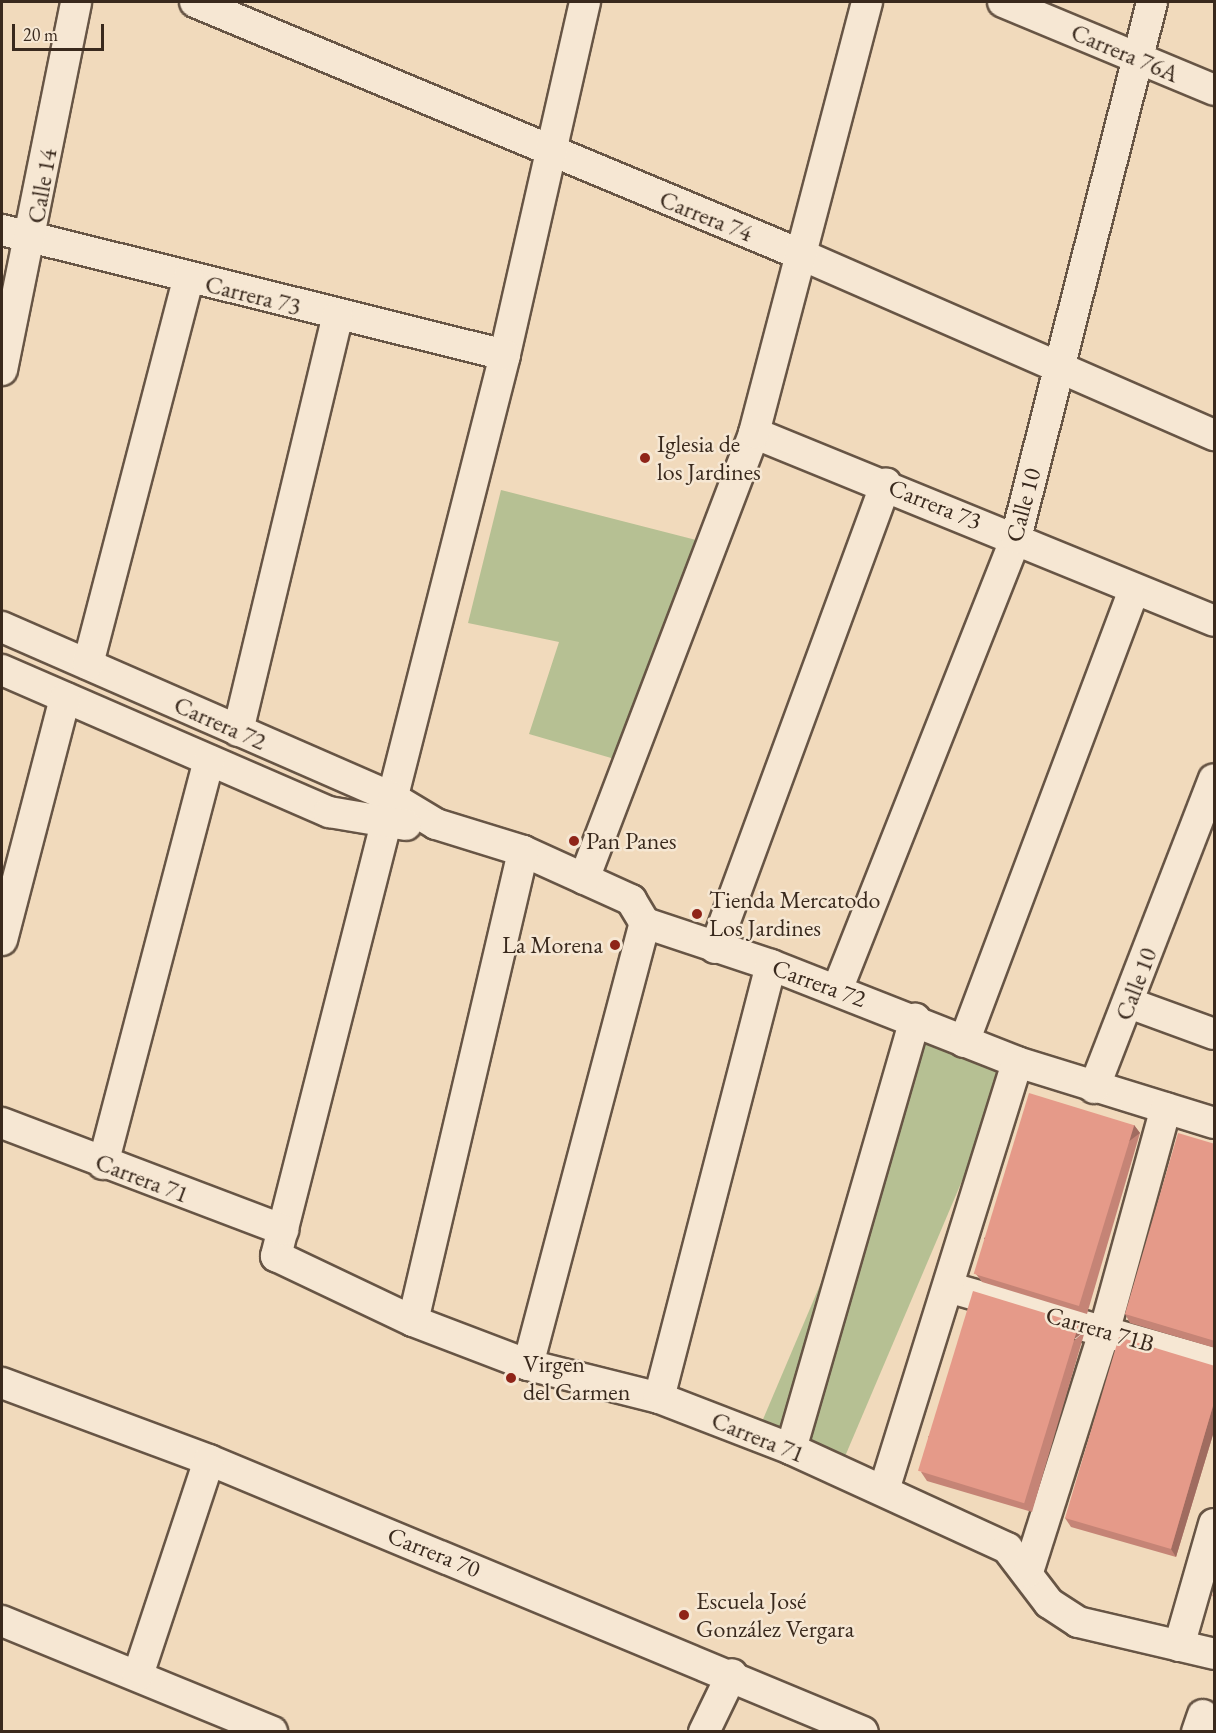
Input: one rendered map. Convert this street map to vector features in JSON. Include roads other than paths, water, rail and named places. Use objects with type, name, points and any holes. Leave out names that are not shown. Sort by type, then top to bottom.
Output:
[{"type":"street","name":"Calle 14","points":[[2,370],[32,238],[76,2]]},
{"type":"street","name":"Carrera 74","points":[[195,2],[547,151],[802,255],[1057,369],[1215,435]]},
{"type":"street","points":[[279,1243],[505,355],[547,151],[585,2]]},
{"type":"street","points":[[584,879],[754,433],[867,2]]},
{"type":"street","name":"Carrera 76A","points":[[1003,2],[1215,90]]},
{"type":"street","name":"Calle 10","points":[[837,990],[1016,538],[1057,369],[1152,2]]},
{"type":"street","name":"Carrera 73","points":[[2,230],[188,279],[505,355]]},
{"type":"street","points":[[88,664],[188,279]]},
{"type":"street","points":[[238,731],[338,316]]},
{"type":"street","name":"Carrera 73","points":[[754,433],[886,484],[1215,621]]},
{"type":"street","points":[[715,948],[886,484]]},
{"type":"street","points":[[964,1042],[1134,589]]},
{"type":"street","name":"Carrera 72","points":[[2,627],[238,731],[389,812],[523,851],[631,900],[645,923],[771,965],[915,1019],[964,1042],[1017,1062],[1094,1088],[1215,1123]]},
{"type":"street","name":"Carrera 72","points":[[2,670],[328,812],[389,812]]},
{"type":"street","points":[[2,940],[65,698]]},
{"type":"street","points":[[103,1164],[209,761]]},
{"type":"street","name":"Calle 10","points":[[1094,1088],[1215,779]]},
{"type":"street","points":[[412,1321],[523,851]]},
{"type":"street","points":[[528,1365],[645,923]]},
{"type":"street","points":[[659,1398],[771,965]]},
{"type":"street","points":[[1129,1003],[1215,1034]]},
{"type":"street","points":[[792,1449],[915,1019]]},
{"type":"street","points":[[884,1490],[951,1288],[1017,1062]]},
{"type":"street","points":[[1028,1572],[1105,1329],[1166,1108]]},
{"type":"street","name":"Carrera 71","points":[[2,1123],[103,1164],[279,1243],[412,1321],[528,1365],[659,1398],[792,1449],[884,1490],[1007,1548],[1028,1572],[1049,1603],[1078,1622],[1215,1654]]},
{"type":"street","name":"Carrera 71B","points":[[951,1288],[1105,1329],[1215,1363]]},
{"type":"street","name":"Carrera 70","points":[[2,1383],[209,1460],[732,1674],[863,1731]]},
{"type":"street","points":[[138,1675],[209,1460]]},
{"type":"street","points":[[1179,1646],[1215,1524]]},
{"type":"street","points":[[2,1621],[272,1731]]},
{"type":"street","points":[[704,1731],[732,1674]]},
{"type":"place","name":"Iglesia de los Jardines","points":[[645,458]]},
{"type":"place","name":"Pan Panes","points":[[574,841]]},
{"type":"place","name":"Tienda Mercatodo Los Jardines","points":[[697,914]]},
{"type":"place","name":"La Morena","points":[[615,945]]},
{"type":"place","name":"Virgen del Carmen","points":[[511,1378]]},
{"type":"place","name":"Escuela José González Vergara","points":[[684,1615]]}]
